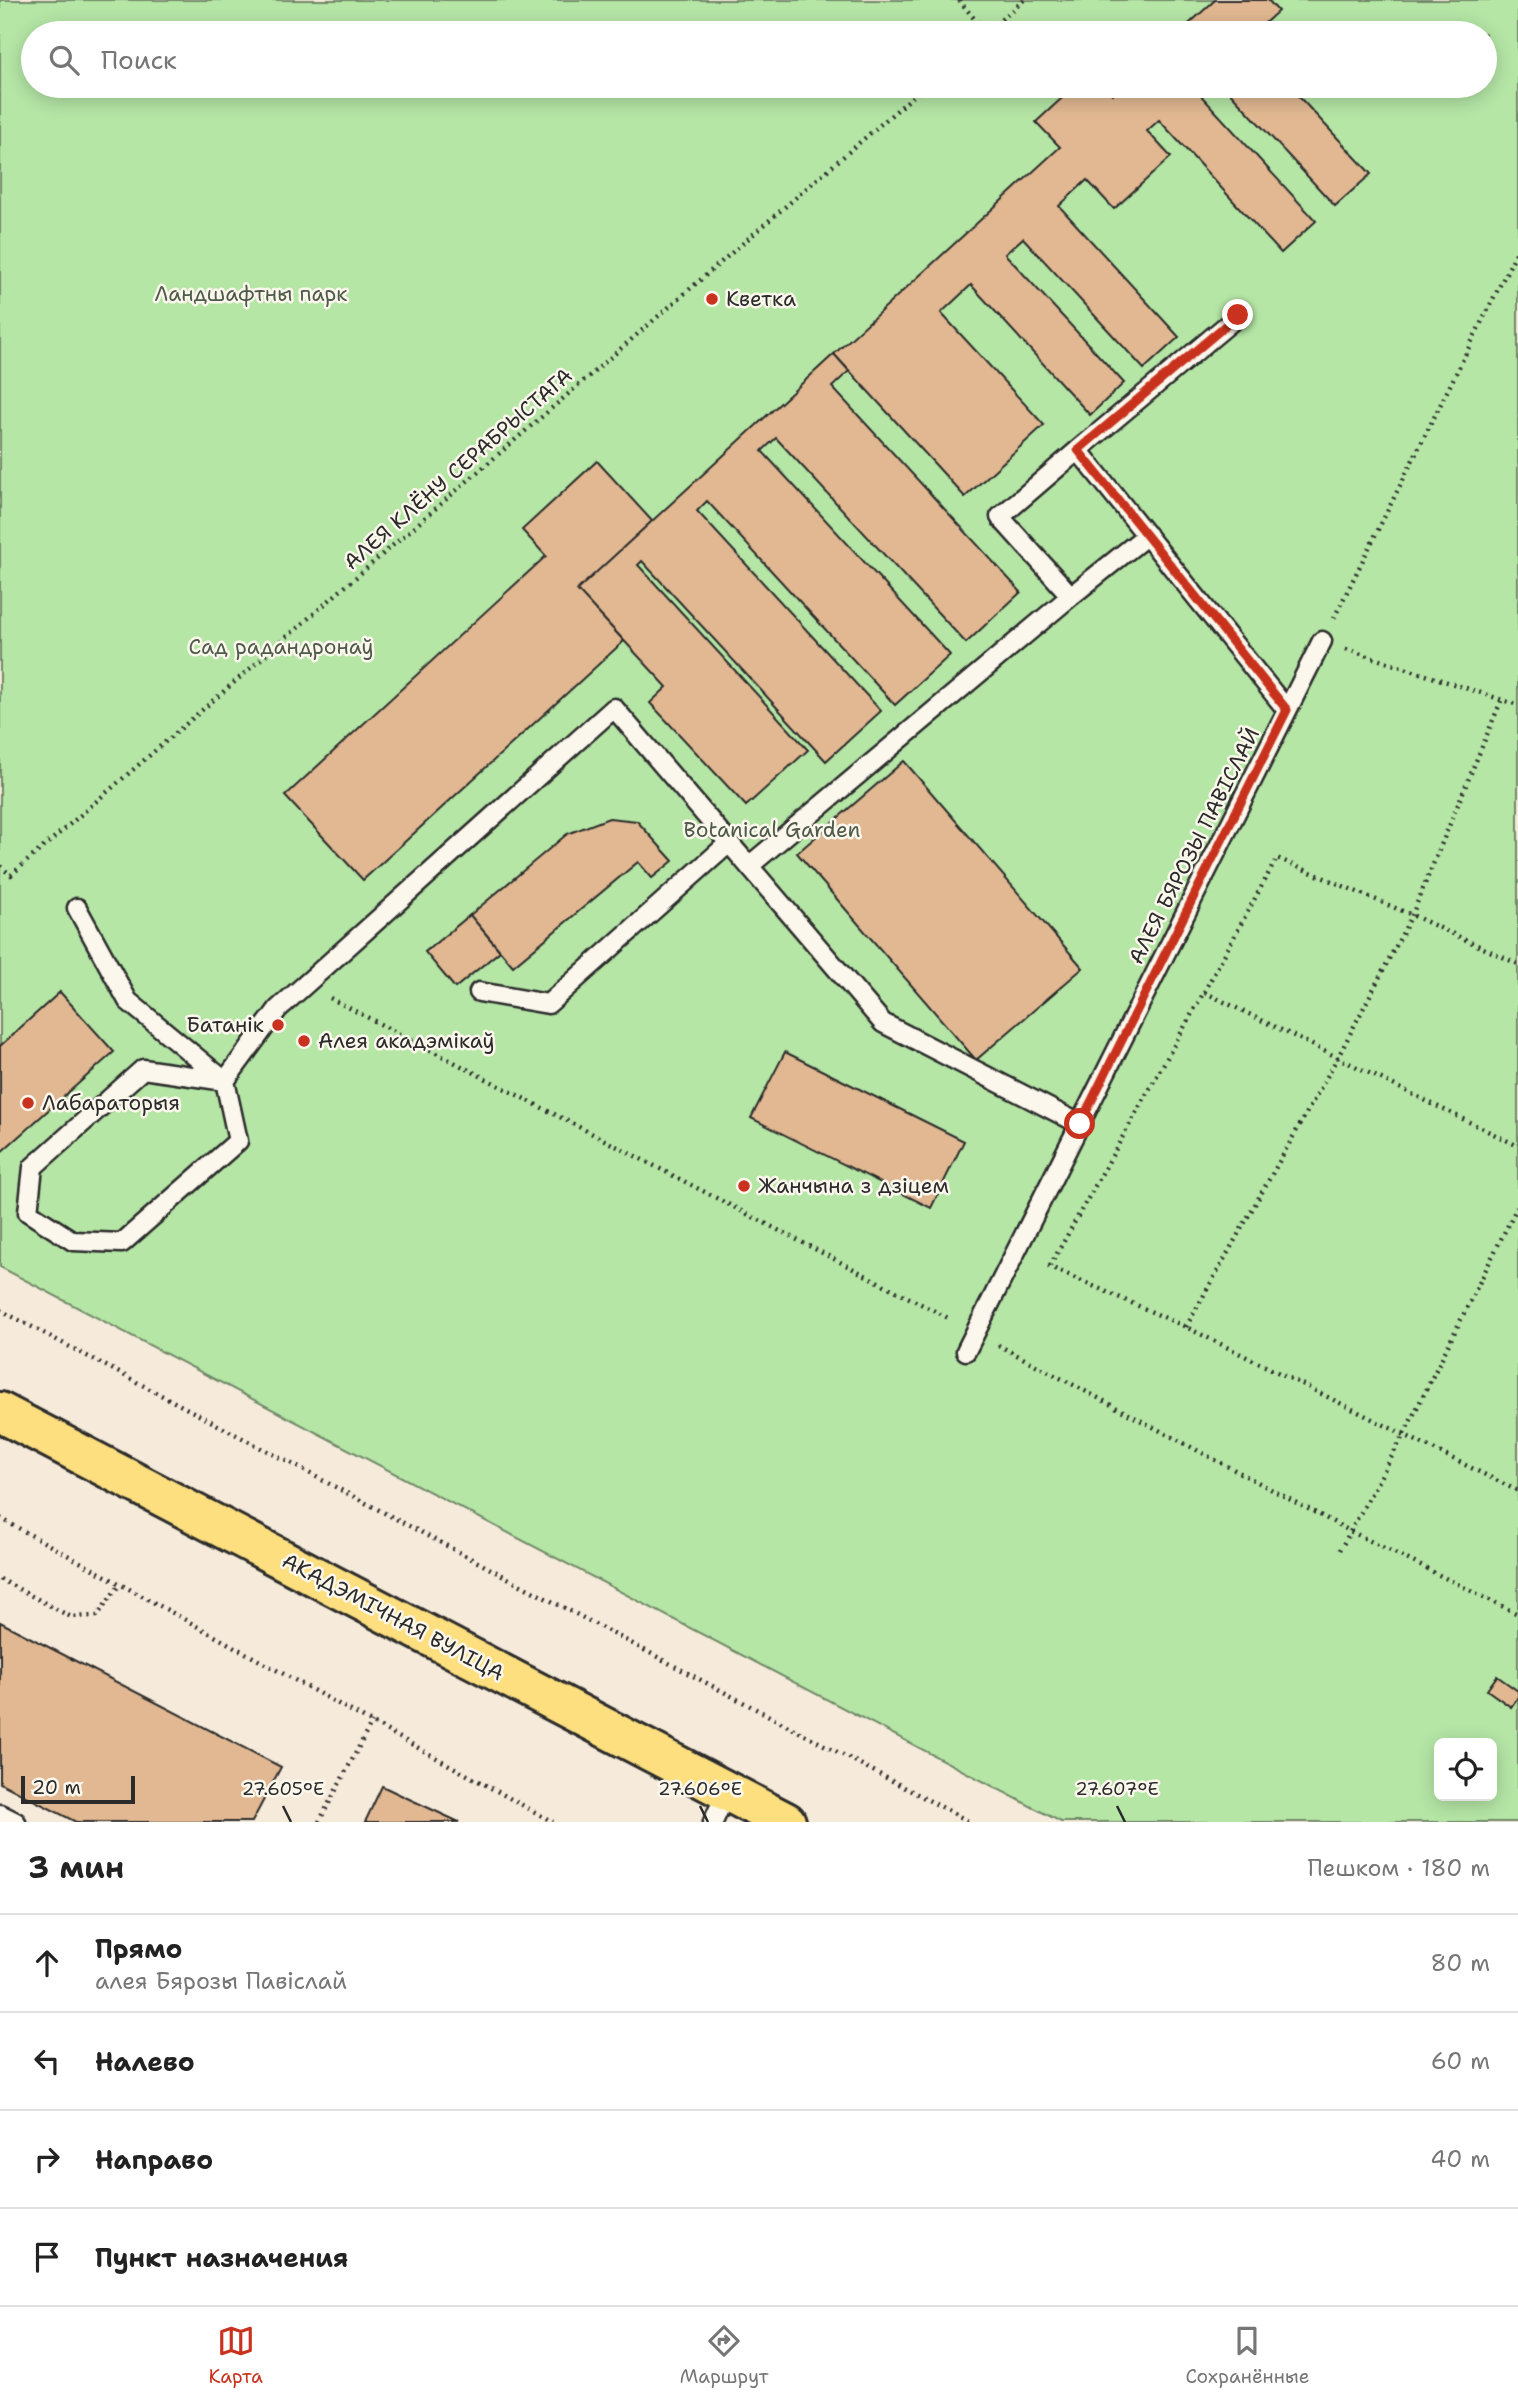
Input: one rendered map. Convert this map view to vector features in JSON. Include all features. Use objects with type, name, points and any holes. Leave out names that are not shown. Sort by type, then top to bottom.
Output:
[{"type":"main road","name":"АКАДЭМІЧНАЯ ВУЛІЦА","points":[[0,1412],[720,1807],[786,1822]]},
{"type":"lane","points":[[1072,596],[1000,517],[1238,315]]},
{"type":"lane","points":[[1078,450],[1287,710]]},
{"type":"lane","points":[[749,866],[1147,535]]},
{"type":"lane","name":"АЛЕЯ БЯРОЗЫ ПАВІСЛАЙ","points":[[965,1351],[1322,641]]},
{"type":"lane","points":[[225,1081],[278,1009],[614,708],[883,1023],[1080,1124]]},
{"type":"lane","points":[[479,992],[548,1004],[729,843]]},
{"type":"lane","points":[[77,908],[128,1001],[225,1081],[238,1140],[122,1243],[73,1241],[28,1212],[33,1167],[143,1069],[225,1081]]},
{"type":"lane","points":[[0,1814],[16,1822]]},
{"type":"path","points":[[959,0],[976,21]]},
{"type":"path","points":[[1000,21],[1024,0]]},
{"type":"path","name":"АЛЕЯ КЛЁНУ СЕРАБРЫСТАГА","points":[[0,866],[11,875],[911,98]]},
{"type":"path","points":[[1518,249],[1322,641],[1518,705]]},
{"type":"path","points":[[1186,1327],[1338,1056],[1412,915],[1501,701]]},
{"type":"path","points":[[1050,1266],[1277,858],[1412,915],[1518,964]]},
{"type":"path","points":[[305,985],[975,1332],[1350,1531],[1518,1614]]},
{"type":"path","points":[[1204,992],[1518,1146]]},
{"type":"path","points":[[1340,1550],[1403,1436],[1518,1205]]},
{"type":"path","points":[[1016,1251],[1186,1327],[1518,1492]]},
{"type":"path","points":[[0,1310],[970,1822]]},
{"type":"path","points":[[0,1518],[553,1822]]},
{"type":"path","points":[[0,1579],[71,1617],[97,1616],[120,1584]]},
{"type":"path","points":[[319,1822],[372,1722]]},
{"type":"green space","name":"Botanical Garden","points":[[0,0],[1518,0],[1518,1822],[1061,1822],[0,1267]]},
{"type":"building","points":[[1215,0],[1268,0],[1278,11],[1267,21],[1192,21]]},
{"type":"building","points":[[1062,98],[1203,98],[1316,221],[1281,253],[1159,120],[1147,131],[1171,157],[1114,209],[1087,180],[1059,206],[1179,337],[1144,369],[1023,238],[1005,254],[1124,383],[1090,415],[971,285],[941,313],[1044,425],[965,497],[834,354],[1060,147],[1036,122]]},
{"type":"building","points":[[1235,98],[1300,98],[1371,174],[1335,206]]},
{"type":"building","points":[[834,354],[849,371],[832,387],[1021,592],[966,643],[776,438],[762,451],[950,655],[895,705],[707,501],[697,511],[881,711],[826,761],[642,561],[638,565],[808,750],[746,806],[650,703],[667,687],[577,590]]},
{"type":"building","points":[[597,461],[652,521],[577,590],[624,641],[363,880],[285,796],[546,556],[522,530]]},
{"type":"building","points":[[904,761],[1083,968],[976,1060],[797,853]]},
{"type":"building","points":[[609,818],[637,821],[673,861],[652,878],[638,862],[513,966],[470,915],[567,834]]},
{"type":"building","points":[[470,915],[500,951],[455,988],[425,952]]},
{"type":"building","name":"Лабараторыя","points":[[60,992],[114,1052],[0,1153],[0,1046]]},
{"type":"building","points":[[785,1052],[964,1141],[931,1208],[751,1118]]},
{"type":"building","points":[[0,1622],[281,1767],[252,1822],[76,1822],[0,1783]]},
{"type":"building","points":[[1497,1676],[1518,1691],[1518,1697],[1511,1707],[1487,1690]]},
{"type":"building","points":[[382,1786],[405,1797],[459,1822],[365,1822]]},
{"type":"place","name":"Кветка","points":[[712,299]]},
{"type":"place","name":"Батанік","points":[[278,1025]]},
{"type":"place","name":"Алея акадэмікаў","points":[[304,1041]]},
{"type":"place","name":"Лабараторыя","points":[[28,1103]]},
{"type":"place","name":"Жанчына з дзіцем","points":[[744,1186]]},
{"type":"route","points":[[1080,1124],[1287,710],[1078,450],[1238,315]]},
{"type":"park label","name":"Ландшафтны парк","points":[[251,294]]},
{"type":"park label","name":"Сад радандронаў","points":[[281,647]]}]
